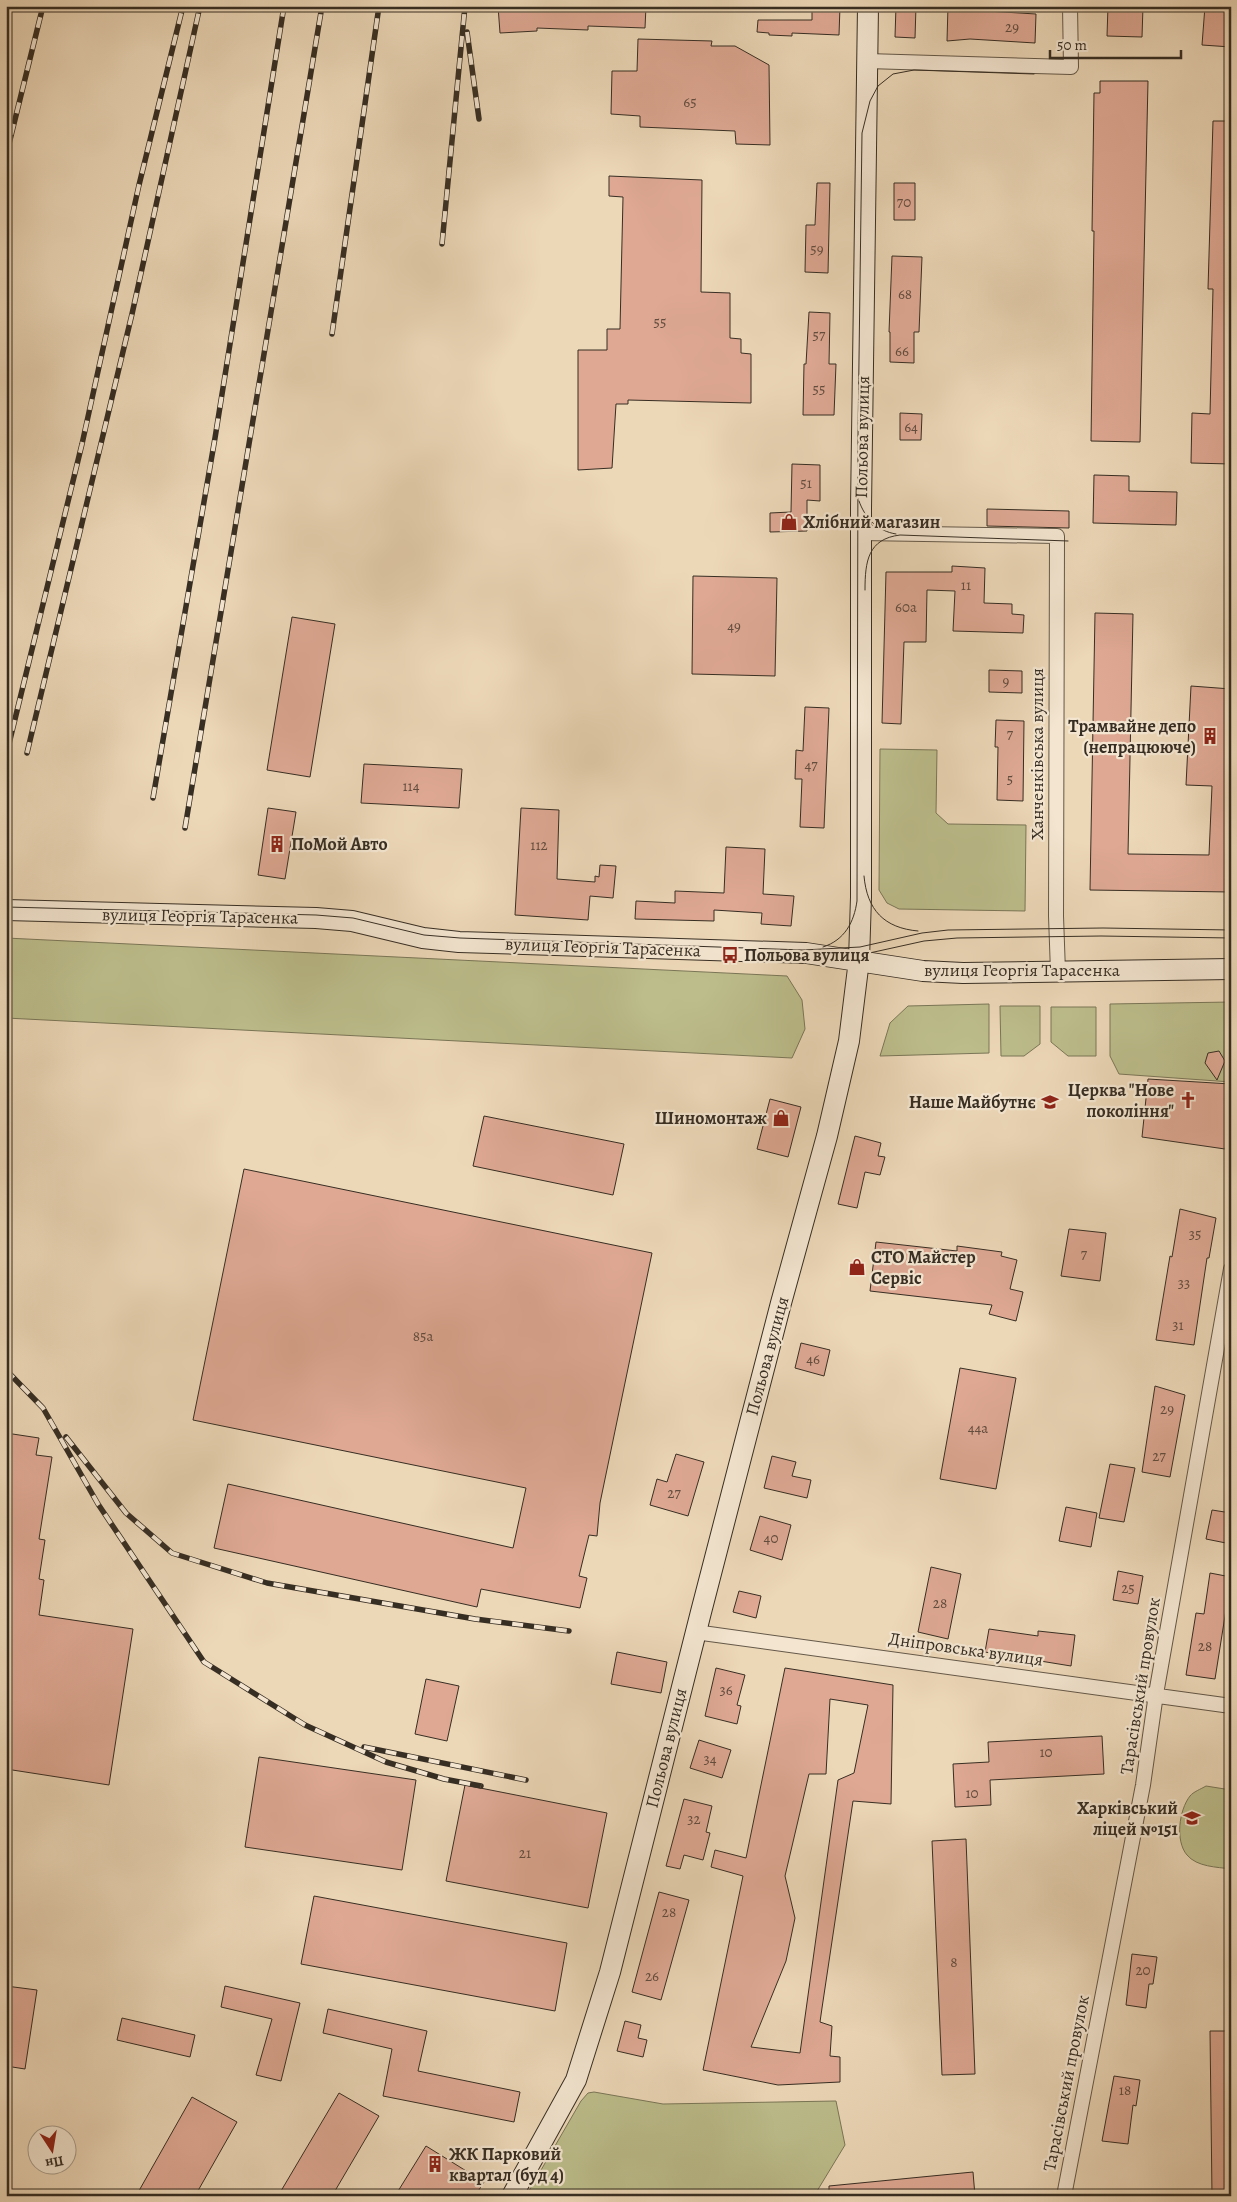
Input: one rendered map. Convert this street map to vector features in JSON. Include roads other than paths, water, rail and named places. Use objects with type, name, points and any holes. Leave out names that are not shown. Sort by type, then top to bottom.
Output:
[{"type":"main road","name":"Польова вулиця","points":[[512,2196],[576,2080],[610,1972],[695,1632],[781,1303],[827,1136],[849,1041],[859,960],[861,533],[868,6]]},
{"type":"main road","name":"вулиця Георгія Тарасенка","points":[[6,910],[58,913],[316,918],[352,921],[424,938],[459,942],[806,953],[923,971],[1058,972],[1231,969]]},
{"type":"street","points":[[867,61],[1071,67],[1070,6]]},
{"type":"street","name":"Ханченківська вулиця","points":[[861,533],[1057,536],[1056,916],[1058,972]]},
{"type":"street","name":"Тарасівський провулок","points":[[1064,2196],[1143,1785],[1156,1694],[1231,1269]]},
{"type":"street","name":"Дніпровська вулиця","points":[[695,1632],[1156,1694],[1231,1706]]},
{"type":"tram line","points":[[823,947],[831,944],[843,935],[854,916],[857,901],[858,435],[862,133],[870,101],[878,86],[893,74],[914,70],[1034,74]]},
{"type":"tram line","points":[[859,501],[868,518],[873,523],[883,530],[896,534]]},
{"type":"tram line","points":[[865,590],[866,570],[870,553],[881,541],[889,537],[900,535],[1068,541]]},
{"type":"tram line","points":[[864,876],[869,899],[879,915],[896,926],[918,931]]},
{"type":"tram line","points":[[6,907],[316,915],[353,918],[424,935],[460,938],[803,950],[860,947],[922,933],[948,930],[1103,928],[1231,930]]},
{"type":"tram line","points":[[865,954],[924,941],[957,938],[1101,936],[1231,938]]},
{"type":"railway","points":[[6,156],[43,6]]},
{"type":"railway","points":[[7,752],[82,444],[139,185],[183,6]]},
{"type":"railway","points":[[27,753],[132,314],[200,6]]},
{"type":"railway","points":[[153,798],[215,438],[284,6]]},
{"type":"railway","points":[[185,828],[322,6]]},
{"type":"railway","points":[[332,334],[379,6]]},
{"type":"railway","points":[[442,244],[465,6]]},
{"type":"railway","points":[[467,32],[479,119]]},
{"type":"railway","points":[[6,1370],[43,1408],[98,1504],[204,1662],[305,1725],[386,1762],[444,1779],[481,1786]]},
{"type":"railway","points":[[66,1437],[126,1513],[172,1553],[267,1583],[475,1619],[569,1631]]},
{"type":"railway","points":[[364,1747],[526,1780]]},
{"type":"place","name":"Хлібний магазин","points":[[789,522]]},
{"type":"place","name":"Трамвайне депо (непрацююче)","points":[[1210,736]]},
{"type":"place","name":"ПоМой Авто","points":[[277,844]]},
{"type":"place","name":"Польова вулиця","points":[[730,955]]},
{"type":"place","name":"Церква \"Нове покоління\"","points":[[1188,1100]]},
{"type":"place","name":"Наше Майбутнє","points":[[1050,1102]]},
{"type":"place","name":"Шиномонтаж","points":[[781,1118]]},
{"type":"place","name":"СТО Майстер Сервіс","points":[[857,1267]]},
{"type":"place","name":"Харківський ліцей №151","points":[[1192,1818]]},
{"type":"place","name":"ЖК Парковий квартал (буд 4)","points":[[435,2164]]}]
